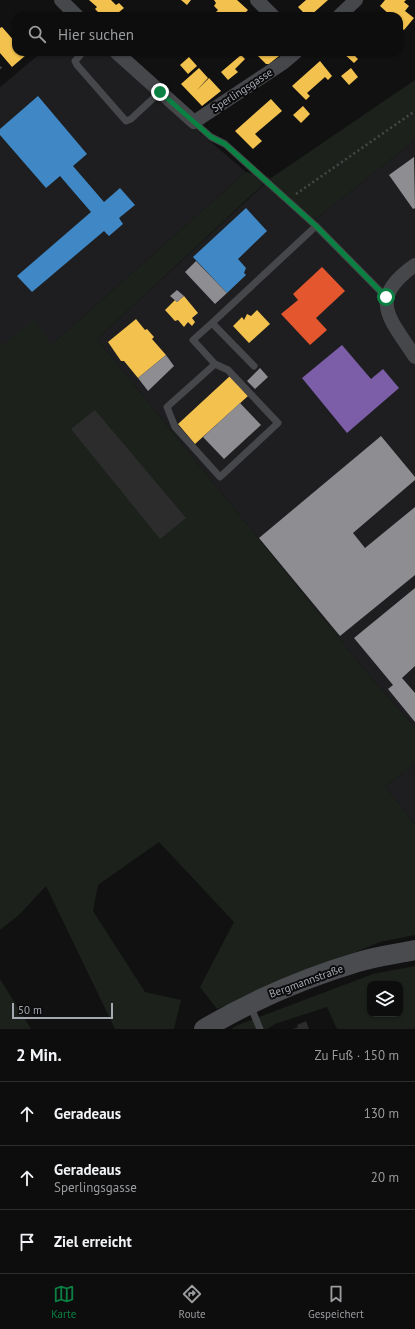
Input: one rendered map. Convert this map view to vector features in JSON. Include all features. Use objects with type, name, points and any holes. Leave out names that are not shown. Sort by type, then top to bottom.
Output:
[{"type":"street","points":[[61,0],[73,12]]},
{"type":"street","points":[[257,0],[269,12]]},
{"type":"street","points":[[343,12],[356,0]]},
{"type":"street","points":[[120,56],[194,122]]},
{"type":"street","name":"Sperlingsgasse","points":[[194,122],[291,56]]},
{"type":"street","points":[[415,265],[400,276],[392,285],[386,297],[387,314],[415,357]]},
{"type":"street","name":"Bergmannstraße","points":[[204,1029],[249,1003],[295,982],[360,961],[415,950]]},
{"type":"lane","points":[[79,56],[75,61],[77,65],[126,122],[160,92]]},
{"type":"lane","points":[[194,122],[211,137],[225,144],[316,226],[386,297]]},
{"type":"lane","points":[[215,364],[167,408],[175,427],[220,477],[278,423],[228,370],[215,364],[193,340],[316,226]]},
{"type":"lane","points":[[212,323],[254,366]]},
{"type":"lane","points":[[249,1003],[260,1029]]},
{"type":"path","points":[[0,67],[3,71]]},
{"type":"path","points":[[287,200],[415,111]]},
{"type":"shaded area","points":[[37,56],[111,56],[246,172],[51,345],[2,345],[0,343],[0,87]]},
{"type":"shaded area","points":[[415,80],[415,140],[312,222],[270,178],[97,339],[373,680],[415,727],[415,764],[385,786],[415,824],[415,935],[380,942],[217,1009],[200,987],[234,922],[159,842],[98,885],[93,911],[145,992],[181,1000],[174,1029],[115,1029],[46,886],[19,915],[0,930],[0,343],[2,345],[35,319],[51,345],[246,172],[271,178]]},
{"type":"shaded area","points":[[415,140],[415,727],[373,680],[97,339],[271,178],[312,222]]},
{"type":"shaded area","points":[[415,764],[415,824],[385,786]]},
{"type":"shaded area","points":[[415,966],[415,1029],[337,1029],[327,1007],[275,1024],[267,1029],[231,1029],[238,1025],[373,974]]},
{"type":"shaded area","points":[[0,979],[31,1029],[0,1029]]},
{"type":"building: Wohnen","points":[[89,0],[111,0],[116,5],[119,3],[124,8],[119,12],[98,12],[95,9],[97,7]]},
{"type":"building: Wohnen","points":[[181,0],[191,0],[187,5]]},
{"type":"building: Wohnen","points":[[214,0],[237,0],[248,10],[246,12],[216,12],[218,10],[214,6],[216,3]]},
{"type":"building: Wohnen","points":[[306,0],[328,0],[314,12],[303,12],[298,7]]},
{"type":"building: Wohnen","points":[[385,0],[406,0],[404,2],[409,6],[405,11],[414,18],[404,30],[403,12],[387,12],[380,6]]},
{"type":"building: Wohnen","points":[[2,27],[12,38],[12,56],[25,56],[12,67],[0,53],[0,28]]},
{"type":"building: Wohnen","points":[[240,56],[245,59],[235,69],[238,72],[228,80],[221,72]]},
{"type":"building: Wohnen","points":[[258,56],[279,56],[269,64],[266,64]]},
{"type":"building: Wohnen","points":[[346,56],[355,56],[358,59],[354,63]]},
{"type":"building: Wohnen","points":[[189,57],[197,66],[188,74],[180,65]]},
{"type":"building: Wohnen","points":[[320,61],[332,76],[328,80],[325,77],[307,93],[310,96],[306,100],[292,86]]},
{"type":"building: Wohnen","points":[[199,68],[208,78],[197,90],[209,78],[221,91],[202,106],[181,84]]},
{"type":"building: Wohnen","points":[[351,68],[358,77],[349,85],[341,76]]},
{"type":"building: Wohnen","points":[[271,99],[282,111],[255,134],[262,141],[253,149],[235,131]]},
{"type":"building: Wohnen","points":[[303,106],[310,114],[301,123],[293,115]]},
{"type":"building: Wohnen","points":[[184,296],[198,313],[192,318],[195,322],[192,326],[188,322],[184,327],[178,320],[175,321],[165,310],[175,300],[177,302]]},
{"type":"building: Wohnen","points":[[257,310],[270,324],[249,343],[233,326],[242,317],[244,320],[247,314],[251,316]]},
{"type":"building: Wohnen","points":[[136,319],[145,330],[147,329],[154,337],[152,339],[166,355],[138,378],[124,361],[121,361],[108,342]]},
{"type":"building: Wohnen","points":[[230,376],[248,396],[195,444],[178,424]]},
{"type":"building: Handel","points":[[322,267],[345,291],[316,318],[327,330],[310,345],[281,314],[298,300],[293,294]]},
{"type":"building: Büros","points":[[342,345],[371,379],[383,369],[399,388],[347,433],[302,378]]},
{"type":"building: Schulen","points":[[38,96],[87,154],[73,166],[104,202],[120,188],[135,205],[119,218],[123,224],[109,236],[104,231],[32,292],[17,276],[91,212],[60,176],[46,188],[0,135],[0,129]]},
{"type":"building: Schulen","points":[[246,208],[267,231],[238,259],[246,268],[244,273],[246,275],[227,293],[193,257]]},
{"type":"building: Industrie","points":[[414,157],[415,208],[413,209],[389,175]]},
{"type":"building: Industrie","points":[[196,261],[227,293],[215,304],[185,272]]},
{"type":"building: Industrie","points":[[177,290],[184,296],[177,302],[170,296]]},
{"type":"building: Industrie","points":[[166,355],[174,366],[148,391],[138,378]]},
{"type":"building: Industrie","points":[[260,368],[268,377],[255,389],[247,381]]},
{"type":"building: Industrie","points":[[240,403],[261,425],[224,459],[203,437]]},
{"type":"building: Industrie","points":[[381,436],[415,477],[415,480],[353,533],[365,548],[415,507],[415,575],[340,636],[259,538]]},
{"type":"building: Industrie","points":[[415,588],[415,666],[402,678],[415,693],[415,722],[388,689],[393,685],[354,638]]},
{"type":"building: Sonstige","points":[[95,410],[186,518],[160,539],[71,429]]},
{"type":"building: Sonstige","points":[[306,1021],[309,1029],[293,1029],[298,1027],[297,1025]]},
{"type":"route","points":[[160,92],[211,137],[225,144],[312,222],[386,297]]}]
